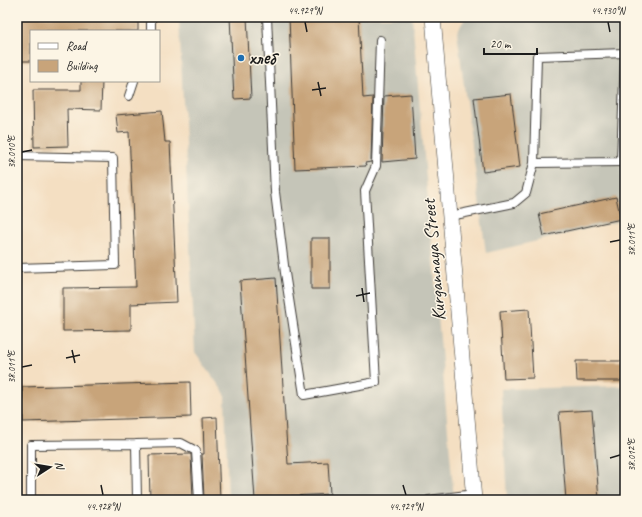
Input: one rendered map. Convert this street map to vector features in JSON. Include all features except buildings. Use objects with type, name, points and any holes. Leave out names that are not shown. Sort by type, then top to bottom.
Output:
[{"type":"street","name":"Kurgannaya Street","points":[[433,17],[474,497]]},
{"type":"lane","points":[[151,17],[151,30]]},
{"type":"lane","points":[[267,17],[275,192],[284,274],[304,395],[376,382],[365,191],[376,166],[380,40]]},
{"type":"lane","points":[[450,216],[514,203],[526,193],[534,163],[537,56],[625,53],[622,162],[534,163]]},
{"type":"lane","points":[[129,96],[134,82]]},
{"type":"lane","points":[[17,156],[113,158],[115,265],[17,268]]},
{"type":"lane","points":[[31,500],[31,446],[181,443],[196,451],[199,500]]},
{"type":"lane","points":[[136,444],[137,500]]},
{"type":"lane","points":[[429,500],[474,497]]},
{"type":"shaded area","points":[[179,17],[412,17],[454,500],[228,500],[225,394],[195,352]]},
{"type":"shaded area","points":[[466,17],[625,17],[625,220],[486,253],[457,32]]},
{"type":"shaded area","points":[[625,386],[625,500],[507,500],[501,389]]},
{"type":"place","name":"хлеб","points":[[241,58]]}]
